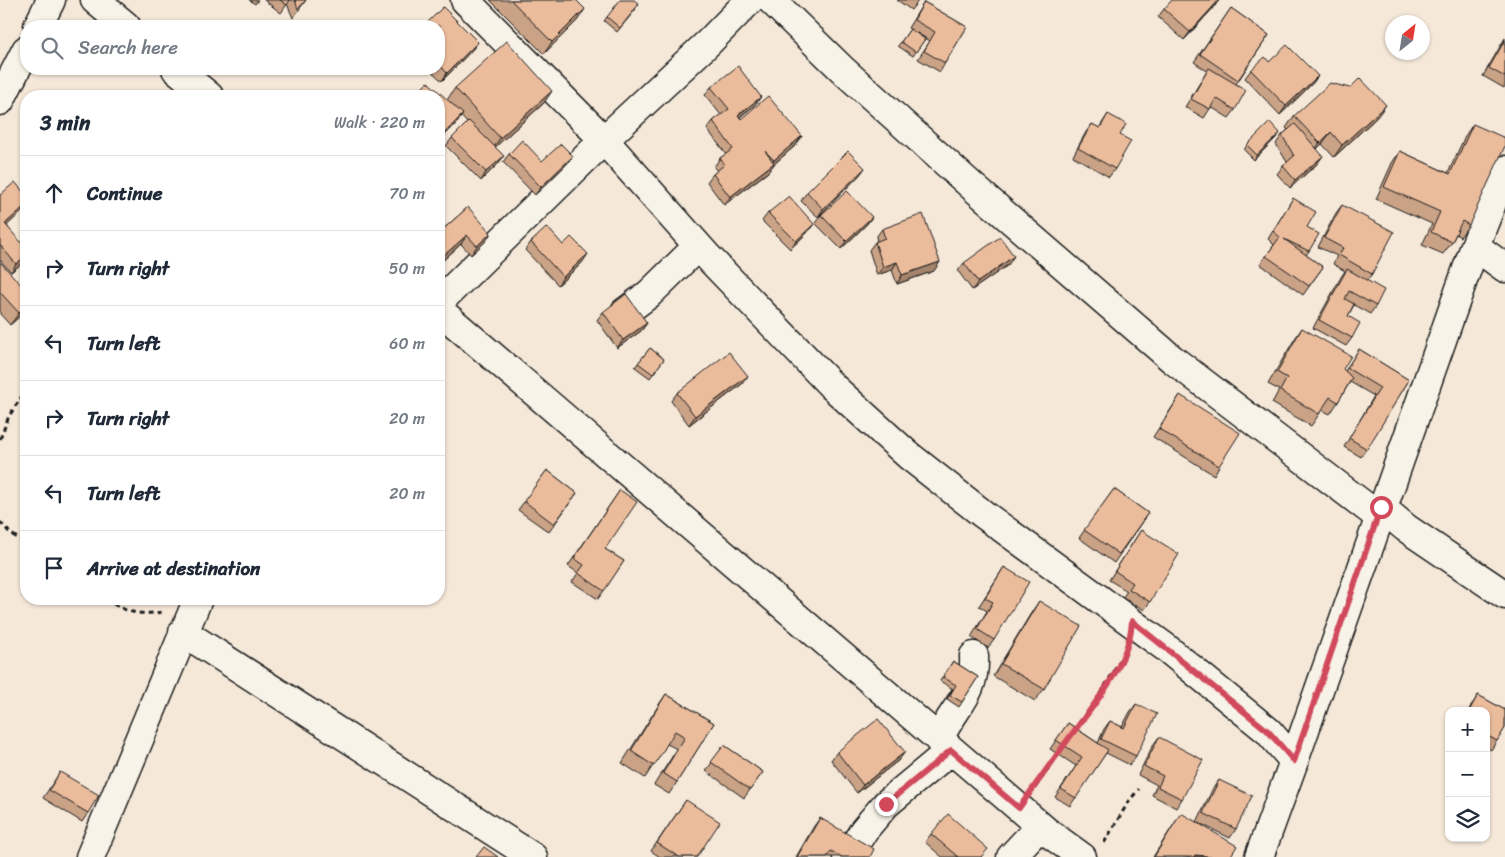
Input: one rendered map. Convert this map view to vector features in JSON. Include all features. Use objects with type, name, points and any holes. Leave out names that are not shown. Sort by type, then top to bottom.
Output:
[{"type":"street","points":[[41,20],[51,0]]},
{"type":"street","points":[[95,0],[119,20]]},
{"type":"street","points":[[465,0],[604,140],[698,246],[832,386],[908,455],[983,514],[1132,621],[1268,731],[1294,761]]},
{"type":"street","points":[[445,296],[604,140],[709,42],[750,0]]},
{"type":"street","points":[[771,0],[844,71],[952,168],[1172,359],[1380,512],[1505,595]]},
{"type":"street","points":[[0,101],[20,62]]},
{"type":"street","points":[[183,75],[202,90]]},
{"type":"street","points":[[1259,857],[1475,246],[1505,170]]},
{"type":"street","points":[[625,312],[649,294],[698,246]]},
{"type":"street","points":[[1475,246],[1505,268]]},
{"type":"street","points":[[445,315],[1040,826],[1083,854]]},
{"type":"street","points":[[90,857],[176,622],[192,605]]},
{"type":"street","points":[[176,622],[533,857]]},
{"type":"street","points":[[847,857],[864,830],[886,804],[945,745],[944,728],[970,689],[973,679],[974,656]]},
{"type":"street","points":[[1011,857],[1040,826]]},
{"type":"path","points":[[0,439],[9,416],[20,399]]},
{"type":"path","points":[[0,522],[20,540]]},
{"type":"path","points":[[117,605],[126,610],[176,622]]},
{"type":"path","points":[[1069,738],[1095,703],[1125,654],[1131,639],[1132,621]]},
{"type":"path","points":[[1019,808],[1063,746]]},
{"type":"path","points":[[1083,854],[1139,789]]},
{"type":"building","points":[[280,0],[290,0],[287,5]]},
{"type":"building","points":[[295,0],[306,0],[298,9]]},
{"type":"building","points":[[511,0],[576,0],[585,9],[552,42]]},
{"type":"building","points":[[620,0],[634,0],[639,4],[620,28],[607,17]]},
{"type":"building","points":[[1172,0],[1219,0],[1190,32],[1164,9]]},
{"type":"building","points":[[924,2],[967,27],[945,63],[924,51],[935,32],[914,20]]},
{"type":"building","points":[[443,7],[478,42],[447,73],[445,71],[445,20],[430,20]]},
{"type":"building","points":[[1231,8],[1269,35],[1238,80],[1200,54]]},
{"type":"building","points":[[910,29],[925,39],[916,52],[901,42]]},
{"type":"building","points":[[1505,40],[1505,77],[1489,68]]},
{"type":"building","points":[[507,41],[552,91],[500,138],[455,88]]},
{"type":"building","points":[[1287,45],[1318,76],[1286,106],[1251,70],[1265,57],[1269,62]]},
{"type":"building","points":[[738,66],[761,97],[738,115],[741,119],[768,96],[802,136],[774,160],[765,151],[774,163],[730,197],[713,174],[724,165],[720,158],[733,149],[713,121],[729,109],[711,87]]},
{"type":"building","points":[[1209,68],[1246,90],[1235,110],[1216,98],[1210,109],[1191,99]]},
{"type":"building","points":[[1360,78],[1386,105],[1342,145],[1331,132],[1320,143],[1294,116],[1330,83],[1350,88]]},
{"type":"building","points":[[428,82],[437,90],[420,90]]},
{"type":"building","points":[[445,98],[463,114],[445,133]]},
{"type":"building","points":[[1108,114],[1126,124],[1120,135],[1131,141],[1115,169],[1078,148],[1092,124],[1100,128]]},
{"type":"building","points":[[469,121],[504,156],[486,172],[452,138]]},
{"type":"building","points":[[1270,122],[1280,133],[1257,155],[1247,145]]},
{"type":"building","points":[[1295,124],[1323,156],[1295,180],[1283,166],[1294,156],[1282,135]]},
{"type":"building","points":[[1473,124],[1505,138],[1505,146],[1469,225],[1462,221],[1452,242],[1431,232],[1440,212],[1384,187],[1400,151],[1450,174]]},
{"type":"building","points":[[522,140],[542,161],[561,144],[573,156],[541,187],[509,154]]},
{"type":"building","points":[[848,151],[865,168],[823,209],[807,192]]},
{"type":"building","points":[[15,182],[20,188],[20,210],[5,224],[20,241],[20,261],[16,264],[0,245],[0,195]]},
{"type":"building","points":[[847,191],[872,217],[846,241],[821,215]]},
{"type":"building","points":[[789,196],[814,224],[796,241],[768,213]]},
{"type":"building","points":[[1293,198],[1316,212],[1307,227],[1319,234],[1309,251],[1284,239],[1323,267],[1309,286],[1266,256],[1280,237],[1273,231]]},
{"type":"building","points":[[1342,205],[1394,232],[1372,274],[1339,255],[1343,248],[1324,238]]},
{"type":"building","points":[[468,207],[491,233],[477,246],[467,235],[445,254],[445,228]]},
{"type":"building","points":[[923,214],[940,262],[902,275],[897,262],[883,267],[875,242],[885,238],[882,229]]},
{"type":"building","points":[[547,227],[563,245],[571,237],[588,254],[563,277],[531,242]]},
{"type":"building","points":[[1000,237],[1014,256],[978,282],[964,263]]},
{"type":"building","points":[[0,262],[20,284],[19,313],[0,292]]},
{"type":"building","points":[[1347,269],[1384,290],[1376,306],[1349,291],[1345,299],[1354,304],[1348,316],[1360,323],[1352,338],[1319,320]]},
{"type":"building","points":[[626,294],[647,323],[623,340],[603,312]]},
{"type":"building","points":[[1302,328],[1351,356],[1343,369],[1352,378],[1338,402],[1330,397],[1319,414],[1280,391],[1287,378],[1277,372]]},
{"type":"building","points":[[650,348],[664,359],[653,374],[638,363]]},
{"type":"building","points":[[1359,349],[1409,380],[1367,449],[1349,438],[1380,388],[1347,368]]},
{"type":"building","points":[[729,352],[748,376],[695,416],[677,393]]},
{"type":"building","points":[[1180,395],[1240,433],[1219,466],[1159,429]]},
{"type":"building","points":[[547,470],[577,493],[554,524],[524,501]]},
{"type":"building","points":[[1114,489],[1148,513],[1119,554],[1084,530]]},
{"type":"building","points":[[620,490],[637,502],[605,549],[624,561],[604,591],[578,573],[584,565],[574,558]]},
{"type":"building","points":[[1141,530],[1179,554],[1150,602],[1129,589],[1133,583],[1115,571]]},
{"type":"building","points":[[1004,567],[1029,582],[994,640],[977,629],[993,602],[985,598]]},
{"type":"building","points":[[1039,601],[1081,626],[1044,689],[1001,664]]},
{"type":"building","points":[[953,661],[978,677],[962,702],[950,695],[956,685],[943,677]]},
{"type":"building","points":[[666,694],[714,723],[677,782],[663,773],[685,737],[675,731],[654,766],[631,751]]},
{"type":"building","points":[[1478,695],[1505,710],[1505,728],[1497,741],[1490,737],[1490,707],[1471,707]]},
{"type":"building","points":[[1136,704],[1157,714],[1136,756],[1101,739],[1110,721],[1124,728]]},
{"type":"building","points":[[878,719],[905,752],[863,785],[837,752]]},
{"type":"building","points":[[1068,723],[1108,750],[1076,798],[1061,789],[1082,757],[1056,740]]},
{"type":"building","points":[[1159,737],[1203,760],[1182,799],[1158,787],[1163,776],[1144,766]]},
{"type":"building","points":[[724,745],[763,772],[750,790],[711,762]]},
{"type":"building","points":[[60,772],[99,795],[88,813],[49,790]]},
{"type":"building","points":[[1219,780],[1252,796],[1236,829],[1203,813]]},
{"type":"building","points":[[686,800],[720,822],[697,857],[679,857],[657,843]]},
{"type":"building","points":[[1181,813],[1237,846],[1230,857],[1195,855],[1194,857],[1154,857]]},
{"type":"building","points":[[948,814],[988,849],[981,857],[958,857],[931,834]]},
{"type":"building","points":[[820,818],[874,849],[870,857],[842,857],[831,851],[827,857],[797,857]]},
{"type":"building","points":[[484,847],[498,857],[476,857]]},
{"type":"route","points":[[886,804],[951,750],[1019,808],[1095,703],[1118,666],[1131,639],[1132,621],[1268,731],[1294,761],[1381,507]]}]
